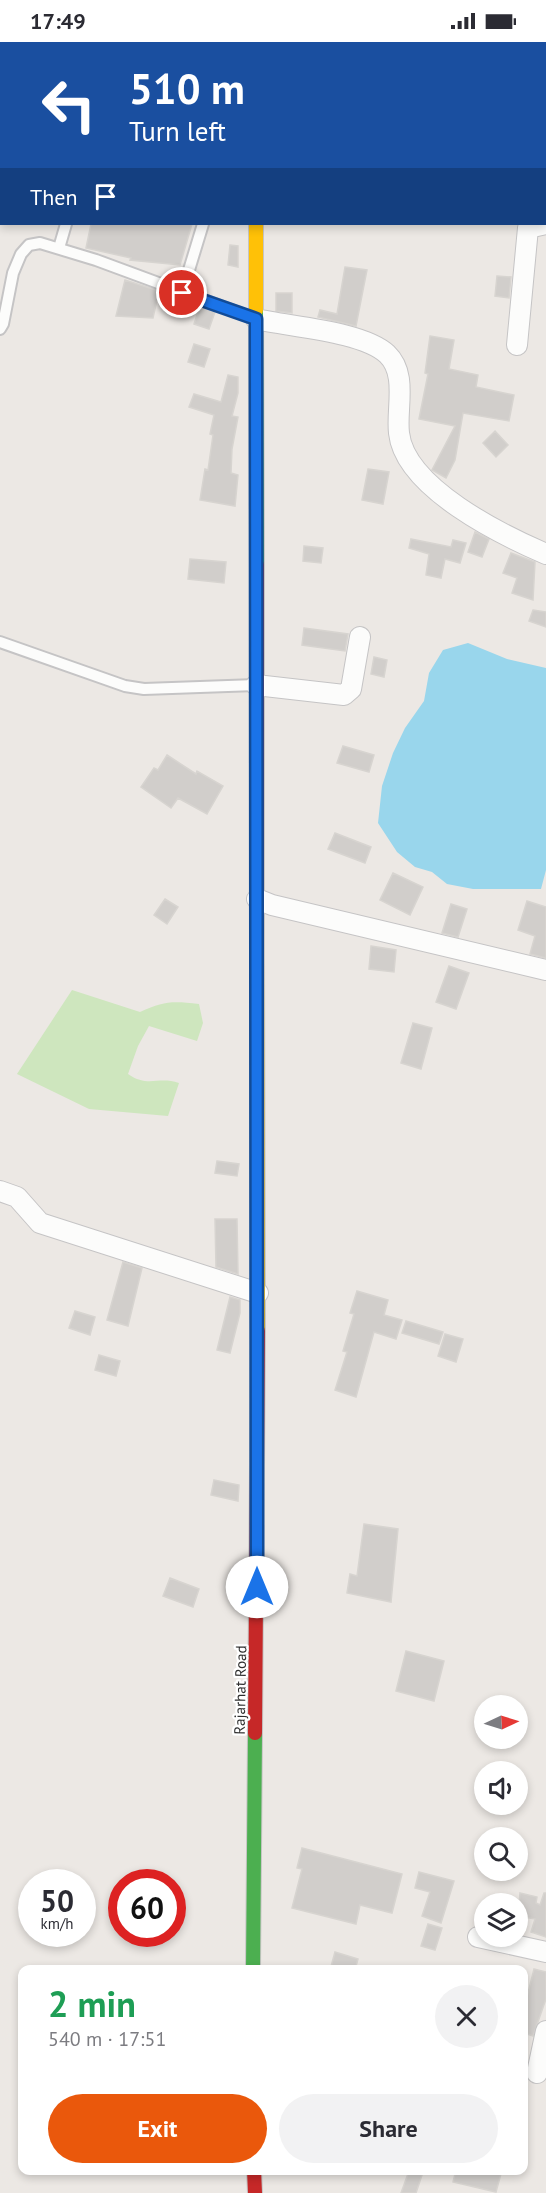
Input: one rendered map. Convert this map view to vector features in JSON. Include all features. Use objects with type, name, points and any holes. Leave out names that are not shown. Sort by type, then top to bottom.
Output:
[{"type":"main road","name":"Rajarhat Road","points":[[254,1965],[258,1293],[268,903],[268,322],[256,225]]},
{"type":"main road","points":[[254,2175],[255,2193]]},
{"type":"street","points":[[518,345],[528,228],[534,225]]},
{"type":"street","points":[[268,322],[303,326],[355,340],[372,345],[387,355],[398,370],[399,433],[402,448],[415,467],[443,495],[470,517],[546,554]]},
{"type":"street","points":[[267,685],[344,695],[348,693],[351,689],[360,637]]},
{"type":"street","points":[[268,903],[546,970]]},
{"type":"street","points":[[0,1191],[17,1197],[40,1223],[258,1293]]},
{"type":"street","points":[[525,1947],[546,1952]]},
{"type":"street","points":[[535,2073],[546,2031]]},
{"type":"lane","points":[[59,248],[66,225]]},
{"type":"lane","points":[[182,293],[203,225]]},
{"type":"lane","points":[[0,329],[13,273],[21,254],[29,245],[40,243],[268,322]]},
{"type":"lane","points":[[0,642],[125,686],[144,689],[267,685]]},
{"type":"green space","points":[[72,990],[140,1012],[168,1003],[199,1004],[203,1023],[197,1041],[149,1026],[138,1046],[128,1074],[141,1080],[179,1083],[168,1116],[89,1109],[17,1074]]},
{"type":"water","points":[[468,643],[507,659],[546,668],[546,870],[541,889],[473,889],[447,884],[432,872],[415,867],[397,852],[378,823],[382,786],[393,753],[405,728],[424,701],[429,673],[443,650]]},
{"type":"building","points":[[91,225],[192,225],[180,265],[130,260],[131,258],[86,248]]},
{"type":"building","points":[[230,245],[238,246],[238,267],[228,265]]},
{"type":"building","points":[[345,267],[367,270],[356,326],[318,317],[320,310],[337,314]]},
{"type":"building","points":[[497,276],[511,277],[509,298],[495,296]]},
{"type":"building","points":[[125,280],[159,291],[153,318],[116,316]]},
{"type":"building","points":[[276,293],[292,293],[292,313],[276,311]]},
{"type":"building","points":[[200,306],[215,312],[209,329],[194,324]]},
{"type":"building","points":[[430,336],[454,340],[449,369],[478,375],[476,387],[514,395],[509,421],[463,413],[455,460],[446,478],[432,470],[455,426],[419,419],[428,374],[425,373]]},
{"type":"building","points":[[194,344],[210,349],[204,367],[188,362]]},
{"type":"building","points":[[228,375],[238,377],[238,393],[232,416],[238,417],[232,449],[231,473],[238,475],[235,506],[200,500],[205,469],[208,470],[213,435],[210,434],[214,415],[189,407],[194,394],[221,402]]},
{"type":"building","points":[[495,431],[508,445],[496,457],[483,443]]},
{"type":"building","points":[[368,469],[389,472],[383,504],[362,500]]},
{"type":"building","points":[[475,532],[489,539],[482,557],[468,552]]},
{"type":"building","points":[[411,539],[451,547],[453,540],[466,543],[460,563],[445,559],[441,578],[426,575],[429,554],[409,548]]},
{"type":"building","points":[[304,546],[323,548],[321,563],[303,561]]},
{"type":"building","points":[[511,553],[535,562],[533,600],[512,593],[517,578],[503,573]]},
{"type":"building","points":[[190,559],[226,562],[224,583],[188,579]]},
{"type":"building","points":[[533,610],[546,612],[546,627],[529,621]]},
{"type":"building","points":[[304,628],[348,634],[345,651],[302,645]]},
{"type":"building","points":[[374,657],[387,660],[384,677],[371,674]]},
{"type":"building","points":[[343,746],[374,755],[369,772],[337,763]]},
{"type":"building","points":[[167,755],[196,774],[197,771],[223,786],[207,814],[178,798],[171,808],[141,787],[154,768],[158,770]]},
{"type":"building","points":[[335,833],[371,847],[365,863],[328,849]]},
{"type":"building","points":[[393,873],[423,887],[410,915],[380,900]]},
{"type":"building","points":[[165,899],[178,907],[167,924],[154,915]]},
{"type":"building","points":[[527,901],[546,907],[546,958],[530,954],[535,936],[518,930]]},
{"type":"building","points":[[451,904],[467,909],[458,937],[442,933]]},
{"type":"building","points":[[371,946],[396,950],[394,972],[369,969]]},
{"type":"building","points":[[449,966],[469,973],[456,1009],[436,1002]]},
{"type":"building","points":[[413,1023],[432,1028],[421,1069],[401,1063]]},
{"type":"building","points":[[217,1161],[239,1164],[237,1176],[215,1173]]},
{"type":"building","points":[[215,1219],[237,1219],[238,1274],[216,1267]]},
{"type":"building","points":[[123,1262],[142,1268],[128,1326],[107,1320]]},
{"type":"building","points":[[357,1291],[388,1300],[384,1315],[402,1320],[396,1339],[374,1332],[356,1397],[335,1390],[347,1352],[343,1351],[354,1314],[350,1313]]},
{"type":"building","points":[[230,1297],[240,1300],[240,1313],[230,1353],[217,1350]]},
{"type":"building","points":[[75,1311],[95,1317],[90,1335],[69,1328]]},
{"type":"building","points":[[406,1321],[443,1332],[439,1344],[402,1333]]},
{"type":"building","points":[[445,1334],[463,1339],[456,1362],[438,1356]]},
{"type":"building","points":[[99,1355],[120,1361],[116,1376],[95,1370]]},
{"type":"building","points":[[214,1480],[239,1485],[238,1501],[211,1495]]},
{"type":"building","points":[[364,1524],[398,1529],[391,1602],[347,1593],[350,1574],[357,1576]]},
{"type":"building","points":[[170,1578],[199,1589],[193,1607],[163,1596]]},
{"type":"building","points":[[406,1651],[444,1661],[434,1701],[396,1691]]},
{"type":"building","points":[[302,1848],[402,1874],[392,1913],[360,1905],[356,1924],[292,1908],[302,1869],[297,1868]]},
{"type":"building","points":[[419,1872],[454,1881],[441,1923],[422,1916],[430,1892],[415,1888]]},
{"type":"building","points":[[546,1893],[546,1937],[531,1932],[535,1919],[528,1918],[528,1895],[537,1897],[536,1903],[540,1905]]},
{"type":"building","points":[[428,1924],[442,1928],[435,1950],[421,1946]]},
{"type":"building","points":[[335,1952],[358,1959],[356,1965],[331,1965]]},
{"type":"building","points":[[534,1969],[546,1972],[546,1999],[533,2036],[528,2034],[528,1993]]},
{"type":"building","points":[[408,2175],[422,2175],[416,2193],[401,2193]]},
{"type":"building","points":[[455,2175],[501,2175],[496,2192],[453,2182]]},
{"type":"traffic: fast","points":[[256,310],[257,565]]},
{"type":"traffic: fast","points":[[253,1965],[255,1733]]},
{"type":"traffic: slow","points":[[256,225],[256,310]]},
{"type":"traffic: slow","points":[[257,958],[258,1331]]},
{"type":"traffic: jam","points":[[257,565],[257,958]]},
{"type":"traffic: jam","points":[[255,1733],[258,1331]]},
{"type":"traffic: jam","points":[[254,2175],[255,2193]]},
{"type":"route","points":[[182,293],[256,319],[257,1587]]}]
